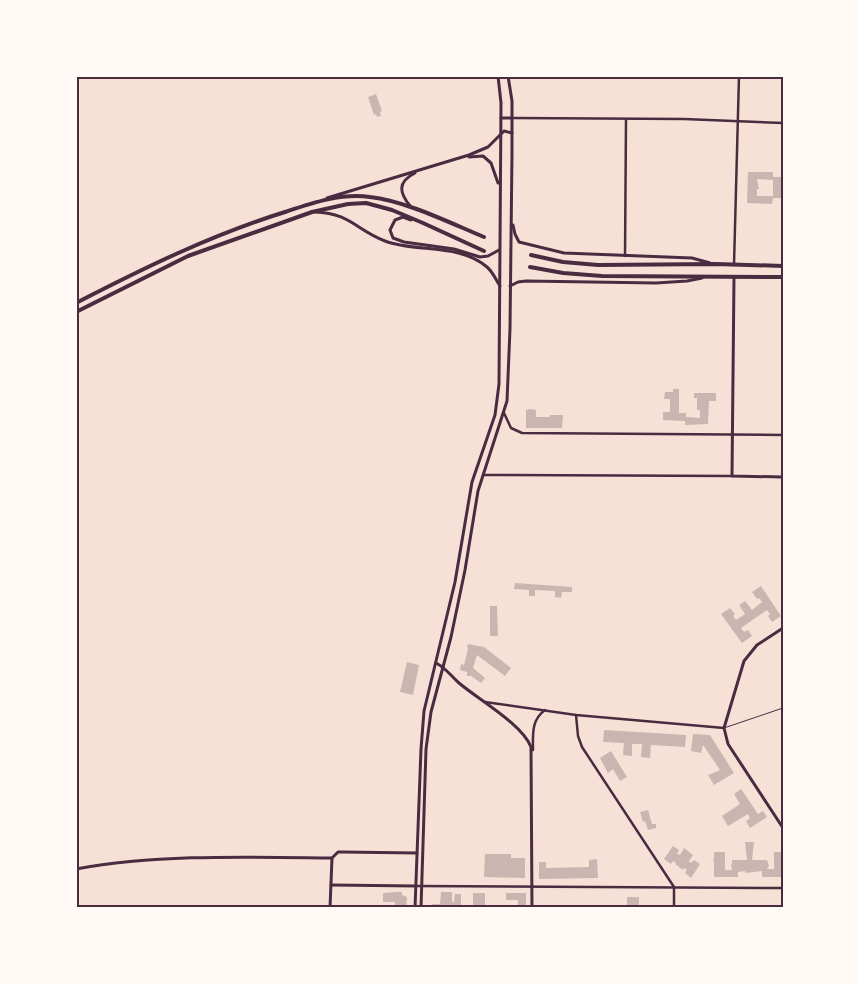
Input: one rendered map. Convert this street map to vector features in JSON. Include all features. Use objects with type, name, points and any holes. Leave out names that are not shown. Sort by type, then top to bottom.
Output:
[{"type":"main road","points":[[416,908],[420,748],[424,711],[455,582],[472,482],[491,427],[497,403],[501,311],[501,118],[498,76]]},
{"type":"main road","points":[[421,908],[426,749],[431,712],[465,570],[475,509],[483,475],[504,413],[508,386],[512,217],[512,101],[508,76]]},
{"type":"main road","points":[[501,118],[512,118]]},
{"type":"main road","points":[[76,303],[152,264],[211,238],[370,184],[469,155],[488,147],[500,134],[506,131],[512,134]]},
{"type":"main road","points":[[411,208],[404,199],[402,191],[403,183],[408,177],[416,172],[470,157],[483,156],[492,163],[500,190]]},
{"type":"main road","points":[[307,205],[339,197],[360,196],[379,198],[411,208],[484,237]]},
{"type":"main road","points":[[76,312],[188,256],[312,212],[339,205],[366,203],[392,210],[484,252]]},
{"type":"main road","points":[[312,212],[340,215],[375,236],[392,243],[453,252],[471,258],[489,268],[500,287]]},
{"type":"main road","points":[[512,217],[515,234],[519,242],[556,252],[692,258],[716,264]]},
{"type":"main road","points":[[423,223],[399,218],[392,222],[390,233],[398,241],[454,250],[480,257],[488,256],[500,249]]},
{"type":"main road","points":[[530,255],[563,262],[598,265],[716,264],[783,266]]},
{"type":"main road","points":[[530,267],[543,271],[582,275],[783,277]]},
{"type":"main road","points":[[510,286],[526,281],[656,283],[687,282],[707,277]]},
{"type":"main road","points":[[734,277],[732,476],[783,477]]},
{"type":"main road","points":[[783,628],[757,645],[744,661],[724,728],[728,744],[783,828]]},
{"type":"main road","points":[[436,663],[443,666],[458,682],[527,738],[532,752],[532,908]]},
{"type":"main road","points":[[330,908],[332,858],[338,852],[417,853]]},
{"type":"main road","points":[[76,869],[150,860],[230,857],[332,858]]},
{"type":"main road","points":[[331,885],[416,886]]},
{"type":"street","points":[[734,265],[739,76]]},
{"type":"street","points":[[512,118],[737,120],[783,123]]},
{"type":"street","points":[[625,256],[626,120]]},
{"type":"street","points":[[504,413],[511,428],[522,433],[783,435]]},
{"type":"street","points":[[483,475],[732,476]]},
{"type":"street","points":[[484,702],[576,715],[724,728]]},
{"type":"street","points":[[532,752],[534,722],[539,714],[545,710]]},
{"type":"street","points":[[576,715],[578,736],[582,747],[674,887],[674,908]]},
{"type":"street","points":[[416,886],[783,888]]},
{"type":"lane","points":[[724,728],[783,708]]},
{"type":"building","points":[[376,94],[382,111],[380,112],[381,116],[377,117],[376,114],[374,115],[368,97]]},
{"type":"building","points":[[748,172],[773,172],[773,177],[782,177],[781,198],[773,198],[772,204],[747,203]],"holes":[[[757,179],[773,180],[773,196],[757,196],[757,189],[759,189]]]},
{"type":"building","points":[[673,389],[679,389],[679,413],[686,413],[686,417],[700,418],[700,410],[697,410],[697,398],[694,398],[694,393],[716,393],[716,401],[709,401],[708,424],[685,425],[685,421],[663,420],[663,412],[670,412],[670,399],[664,399],[665,392],[673,392]]},
{"type":"building","points":[[526,410],[536,410],[536,417],[563,415],[562,428],[526,428]]},
{"type":"building","points":[[515,583],[572,587],[572,592],[562,592],[561,598],[555,597],[555,591],[535,590],[535,596],[529,596],[529,590],[514,589]]},
{"type":"building","points":[[761,586],[781,616],[772,622],[767,610],[741,628],[744,632],[748,630],[752,636],[742,643],[721,614],[730,608],[735,614],[733,616],[736,620],[745,614],[739,605],[745,601],[752,610],[762,602],[752,592]]},
{"type":"building","points":[[490,606],[497,606],[498,636],[490,636]]},
{"type":"building","points":[[468,644],[484,647],[511,668],[505,676],[477,655],[473,668],[485,678],[481,683],[471,676],[467,676],[467,672],[460,670],[461,664],[464,665]]},
{"type":"building","points":[[407,662],[419,665],[413,695],[400,692]]},
{"type":"building","points":[[604,730],[686,735],[685,747],[651,745],[650,758],[641,757],[642,744],[632,744],[632,756],[623,755],[624,743],[603,742]]},
{"type":"building","points":[[693,734],[710,735],[734,773],[714,785],[708,775],[720,770],[703,745],[701,753],[691,751]]},
{"type":"building","points":[[611,751],[627,777],[620,781],[613,769],[608,773],[600,758]]},
{"type":"building","points":[[741,789],[758,814],[763,811],[767,817],[750,828],[746,821],[750,818],[748,814],[728,826],[722,816],[740,804],[734,794]]},
{"type":"building","points":[[648,810],[652,824],[656,824],[656,828],[648,830],[640,812]]},
{"type":"building","points":[[745,842],[754,842],[752,860],[767,860],[769,866],[767,869],[774,869],[774,852],[783,852],[783,877],[762,877],[762,871],[745,873],[745,871],[738,872],[738,877],[714,877],[714,852],[725,852],[725,870],[732,870],[732,860],[747,860]]},
{"type":"building","points":[[673,846],[679,850],[677,854],[680,855],[684,848],[693,855],[689,861],[691,863],[694,860],[700,864],[691,878],[685,873],[687,870],[684,868],[683,870],[673,861],[671,864],[664,859]]},
{"type":"building","points":[[485,854],[511,854],[511,858],[525,858],[525,878],[484,877]]},
{"type":"building","points":[[597,859],[598,878],[539,879],[539,862],[546,862],[546,868],[589,867],[589,860]]},
{"type":"building","points":[[402,892],[402,895],[407,897],[406,908],[395,908],[395,902],[383,902],[383,893]]},
{"type":"building","points":[[441,892],[452,892],[452,902],[454,902],[455,894],[461,894],[461,905],[473,905],[473,893],[485,893],[485,908],[427,908],[433,904],[440,904]]},
{"type":"building","points":[[506,893],[526,893],[526,908],[518,908],[518,900],[506,900]]},
{"type":"building","points":[[627,897],[639,897],[639,905],[654,905],[654,908],[627,908]]}]
